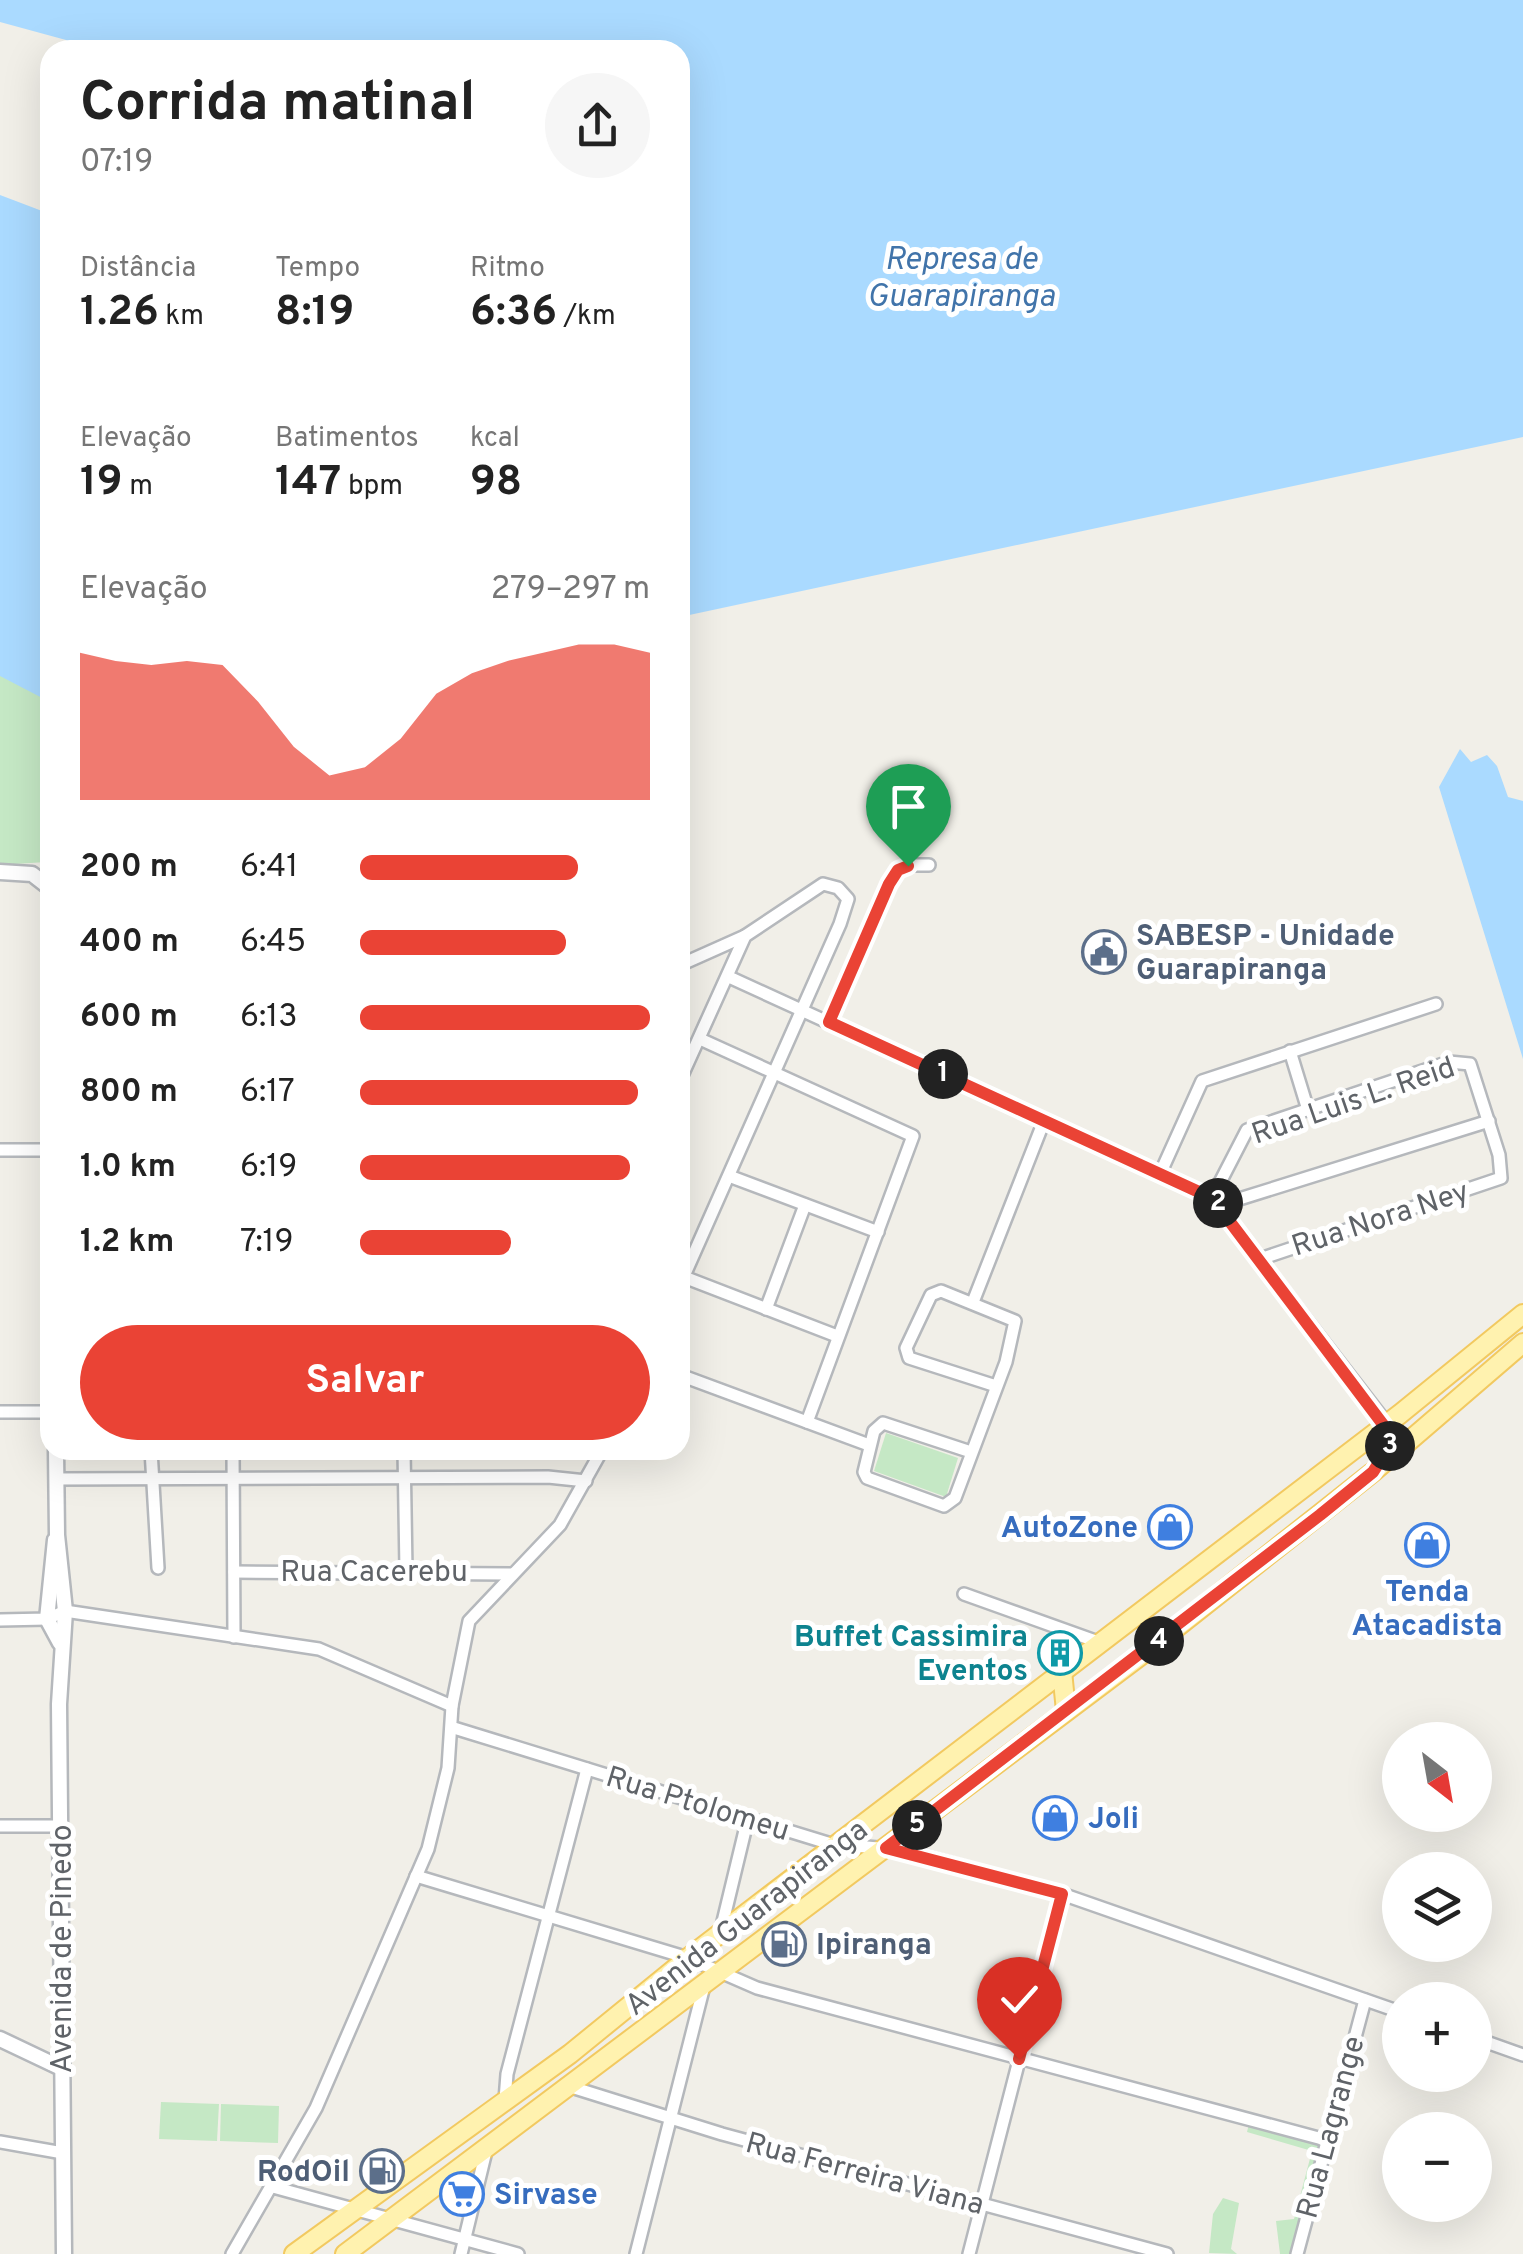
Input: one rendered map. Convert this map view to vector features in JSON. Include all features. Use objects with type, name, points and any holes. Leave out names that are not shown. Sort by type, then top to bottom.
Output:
[{"type":"main road","name":"Avenida Guarapiranga","points":[[294,2254],[505,2100],[838,1846],[1387,1424],[1523,1314]]},
{"type":"main road","name":"Avenida Guarapiranga","points":[[345,2254],[1066,1711],[1373,1472],[1523,1343]]},
{"type":"main road","points":[[1373,1472],[1394,1439],[1387,1424]]},
{"type":"main road","points":[[1062,1672],[1066,1711]]},
{"type":"street","points":[[829,1022],[894,876],[908,866],[930,864]]},
{"type":"street","points":[[0,872],[32,874],[40,880]]},
{"type":"street","points":[[690,961],[745,936],[823,884],[846,895],[846,910],[690,1264]]},
{"type":"street","points":[[690,1060],[745,936]]},
{"type":"street","points":[[729,977],[1216,1201],[1387,1424]]},
{"type":"street","points":[[1160,1174],[1200,1082],[1436,1004]]},
{"type":"street","points":[[700,1039],[908,1131],[914,1140],[806,1422]]},
{"type":"street","points":[[1290,1052],[1308,1110]]},
{"type":"street","name":"Rua Luis L. Reid","points":[[1216,1201],[1247,1130],[1449,1062],[1470,1064],[1489,1120]]},
{"type":"street","points":[[1216,1201],[1489,1120]]},
{"type":"street","name":"Rua Nora Ney","points":[[1260,1259],[1500,1178],[1489,1120]]},
{"type":"street","points":[[974,1302],[1044,1122]]},
{"type":"street","points":[[0,1150],[40,1150]]},
{"type":"street","points":[[730,1176],[878,1232]]},
{"type":"street","points":[[766,1310],[805,1205]]},
{"type":"street","points":[[690,1284],[837,1336]]},
{"type":"street","points":[[971,1452],[887,1423],[877,1426],[864,1467],[867,1478],[951,1504],[1006,1362],[1015,1321],[941,1291],[931,1295],[906,1348],[909,1358],[994,1385]]},
{"type":"street","points":[[690,1379],[869,1444]]},
{"type":"street","points":[[0,1412],[40,1412]]},
{"type":"street","name":"Avenida de Pinedo","points":[[56,1460],[65,1611],[60,1643],[64,2254]]},
{"type":"street","points":[[152,1460],[158,1568]]},
{"type":"street","points":[[232,1460],[234,1637]]},
{"type":"street","points":[[404,1460],[406,1570]]},
{"type":"street","points":[[232,2254],[316,2108],[416,1876],[439,1814],[454,1728],[452,1706],[470,1621],[560,1525],[597,1460]]},
{"type":"street","points":[[56,1479],[586,1481]]},
{"type":"street","name":"Avenida de Pinedo","points":[[58,1535],[47,1619],[60,1643]]},
{"type":"street","name":"Rua Cacerebu","points":[[234,1572],[406,1570],[513,1574]]},
{"type":"street","points":[[964,1594],[1101,1643]]},
{"type":"street","points":[[0,1620],[47,1619],[65,1611],[319,1648],[452,1706]]},
{"type":"street","name":"Rua Ptolomeu","points":[[454,1728],[838,1846],[886,1848],[1062,1894],[1382,2006]]},
{"type":"street","points":[[505,2100],[508,2074],[587,1768]]},
{"type":"street","points":[[720,1934],[748,1818]]},
{"type":"street","points":[[0,1826],[61,1826]]},
{"type":"street","points":[[416,1876],[688,1958],[711,1975],[1326,2140]]},
{"type":"street","points":[[969,2254],[1062,1894]]},
{"type":"street","points":[[636,2254],[711,1975]]},
{"type":"street","name":"Rua Lagrange","points":[[1297,2254],[1365,2000]]},
{"type":"street","points":[[0,2039],[61,2068]]},
{"type":"street","points":[[1492,2044],[1523,2055]]},
{"type":"street","name":"Rua Ferreira Viana","points":[[565,2085],[671,2119],[1167,2254]]},
{"type":"street","points":[[0,2142],[63,2153]]},
{"type":"street","points":[[461,2254],[488,2144]]},
{"type":"street","points":[[274,2187],[518,2254]]},
{"type":"green space","points":[[0,540],[40,570],[40,862],[0,865]]},
{"type":"green space","points":[[886,1433],[958,1458],[946,1497],[874,1471]]},
{"type":"green space","points":[[161,2102],[219,2104],[217,2141],[159,2139]]},
{"type":"green space","points":[[221,2104],[279,2106],[278,2143],[220,2141]]},
{"type":"green space","points":[[1249,2124],[1320,2142],[1293,2254],[1280,2254],[1276,2221],[1294,2219],[1312,2151],[1247,2132]]},
{"type":"green space","points":[[1223,2198],[1239,2203],[1231,2249],[1237,2254],[1209,2253],[1213,2214]]},
{"type":"water","name":"Represa de Guarapiranga","points":[[0,0],[1523,0],[1523,437],[690,615],[690,40],[66,40],[0,22]]},
{"type":"water","points":[[0,195],[40,210],[40,697],[0,676]]},
{"type":"water","points":[[1460,749],[1471,762],[1487,755],[1497,766],[1508,797],[1523,801],[1523,1059],[1439,787]]},
{"type":"place","name":"SABESP - Unidade Guarapiranga","points":[[1104,952]]},
{"type":"place","name":"AutoZone","points":[[1170,1527]]},
{"type":"place","name":"Tenda Atacadista","points":[[1427,1545]]},
{"type":"place","name":"Buffet Cassimira Eventos","points":[[1060,1653]]},
{"type":"place","name":"Joli","points":[[1055,1818]]},
{"type":"place","name":"Ipiranga","points":[[784,1944]]},
{"type":"place","name":"RodOil","points":[[382,2171]]},
{"type":"place","name":"Sirvase","points":[[462,2194]]},
{"type":"route","points":[[908,866],[898,870],[889,884],[829,1022],[1212,1198],[1381,1416],[1394,1439],[1373,1472],[1320,1515],[886,1848],[1062,1894],[1019,2059]]}]
